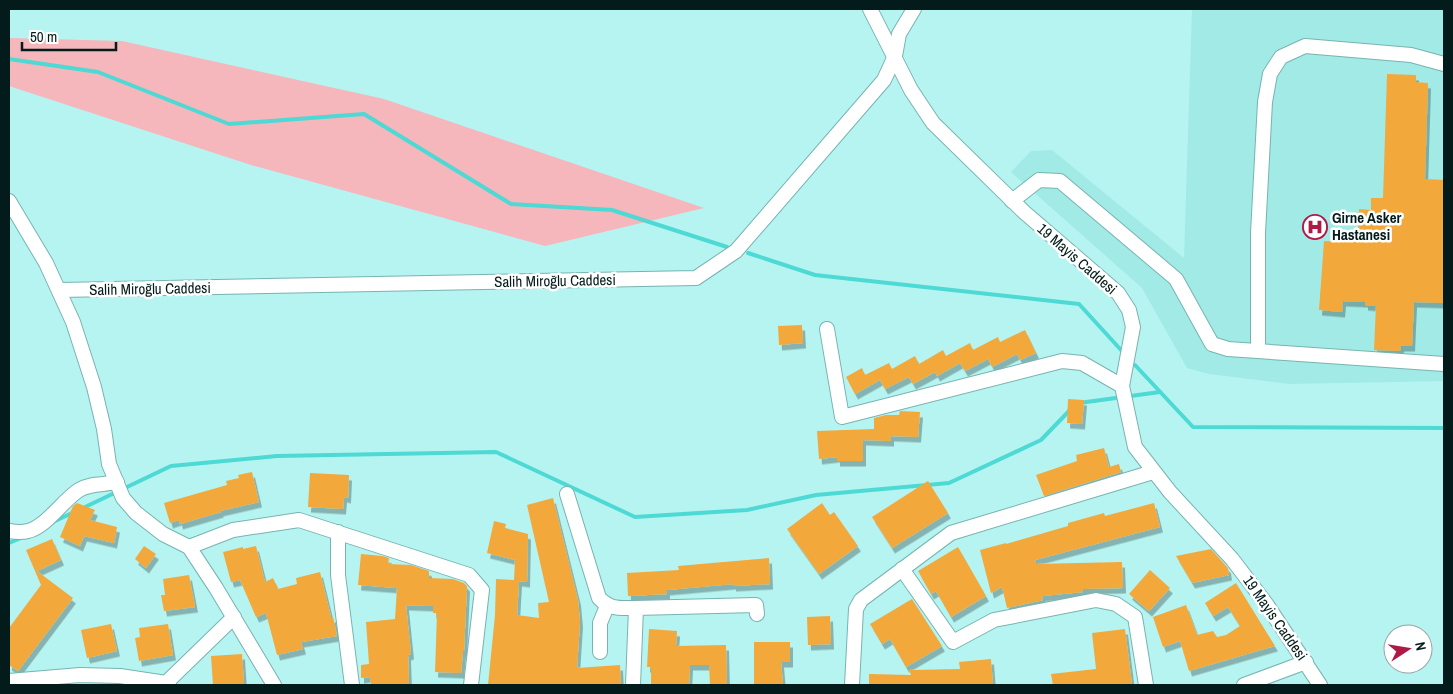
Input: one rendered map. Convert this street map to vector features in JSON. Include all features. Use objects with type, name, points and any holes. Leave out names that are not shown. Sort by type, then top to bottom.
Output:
[{"type":"street","points":[[870,9],[895,56]]},
{"type":"street","name":"Salih Miroğlu Caddesi","points":[[60,290],[696,278],[736,251],[884,80],[895,56],[899,34],[914,9]]},
{"type":"street","points":[[1258,352],[1258,233],[1265,102],[1270,74],[1281,57],[1305,46],[1411,55],[1444,64]]},
{"type":"street","name":"19 Mayis Caddesi","points":[[895,56],[911,90],[933,123],[1012,200],[1118,293],[1130,310],[1133,328],[1122,386],[1135,447],[1170,492],[1232,558],[1267,605],[1320,685]]},
{"type":"street","points":[[1012,200],[1039,180],[1060,181],[1176,279],[1212,344],[1228,350],[1444,364]]},
{"type":"street","points":[[9,201],[46,262],[73,322],[94,387],[104,429],[109,464],[123,498],[136,513],[163,534],[189,547],[234,617],[274,685]]},
{"type":"street","points":[[827,329],[842,417],[1062,361],[1082,363],[1122,386]]},
{"type":"street","points":[[852,685],[856,609],[861,600],[951,533],[1153,472]]},
{"type":"street","points":[[9,530],[30,531],[40,525],[79,490],[92,485],[117,482]]},
{"type":"street","points":[[567,494],[599,598],[607,606],[636,608],[756,605],[757,614]]},
{"type":"street","points":[[189,547],[233,530],[299,520],[470,575],[482,590],[471,685]]},
{"type":"street","points":[[338,532],[338,575],[352,685]]},
{"type":"street","points":[[902,569],[953,642],[994,620],[1096,600],[1116,604],[1135,617],[1146,685]]},
{"type":"street","points":[[600,652],[600,623],[607,606]]},
{"type":"street","points":[[633,685],[636,608]]},
{"type":"street","points":[[9,681],[90,675],[120,676],[167,684],[234,617]]},
{"type":"street","points":[[1244,685],[1306,662]]},
{"type":"shaded area","name":"Girne Asker Hastanesi","points":[[1192,9],[1444,9],[1444,381],[1290,384],[1209,374],[1187,368],[1142,288],[1011,172],[1031,151],[1052,150],[1184,258]]},
{"type":"shaded area","points":[[9,38],[122,41],[384,99],[704,208],[545,246],[251,165],[9,86]]},
{"type":"building","points":[[1387,74],[1416,75],[1416,82],[1428,83],[1425,179],[1444,180],[1444,303],[1414,302],[1412,346],[1401,346],[1400,351],[1374,350],[1376,306],[1365,305],[1365,302],[1343,301],[1342,312],[1319,310],[1324,241],[1343,242],[1344,236],[1358,237],[1359,209],[1371,210],[1371,198],[1383,198]]},
{"type":"building","points":[[802,325],[803,343],[779,345],[778,326]]},
{"type":"building","points":[[1025,330],[1036,353],[1020,360],[1017,354],[992,367],[988,359],[965,371],[960,363],[937,376],[935,372],[913,384],[909,377],[885,389],[880,380],[855,394],[846,377],[862,368],[865,375],[889,363],[892,369],[915,356],[919,364],[943,350],[946,356],[970,343],[973,350],[998,337],[1000,342]]},
{"type":"building","points":[[1068,399],[1084,400],[1082,424],[1067,423]]},
{"type":"building","points":[[900,411],[920,412],[918,437],[891,436],[891,441],[863,440],[863,461],[837,461],[837,457],[819,459],[817,431],[874,429],[874,418],[886,415],[899,415]]},
{"type":"building","points":[[1104,448],[1109,467],[1119,464],[1121,472],[1044,496],[1036,475],[1077,461],[1076,455]]},
{"type":"building","points":[[252,472],[259,502],[220,511],[180,524],[179,520],[170,523],[164,503],[227,485],[226,481],[239,478],[238,475]]},
{"type":"building","points":[[310,473],[349,475],[348,498],[344,497],[343,509],[308,507]]},
{"type":"building","points":[[928,481],[948,513],[892,548],[872,517]]},
{"type":"building","points":[[553,498],[578,600],[580,622],[577,668],[620,665],[621,685],[488,685],[495,615],[496,579],[514,580],[515,560],[487,553],[494,521],[506,524],[505,528],[528,534],[527,582],[519,581],[517,615],[539,618],[538,603],[549,602],[527,505]]},
{"type":"building","points":[[77,503],[95,510],[90,520],[117,527],[114,543],[84,536],[80,546],[60,537],[73,506]]},
{"type":"building","points":[[822,503],[830,515],[834,512],[858,546],[819,574],[787,529]]},
{"type":"building","points":[[1154,503],[1160,527],[1035,560],[1036,564],[1122,562],[1123,588],[1083,589],[1083,592],[1042,596],[1043,600],[1007,608],[1002,587],[991,593],[980,550],[1068,526],[1068,523],[1104,513],[1105,516]]},
{"type":"building","points":[[52,539],[61,560],[37,571],[73,598],[18,671],[9,665],[9,628],[41,585],[26,550]]},
{"type":"building","points":[[144,546],[156,554],[146,568],[135,559]]},
{"type":"building","points":[[256,546],[265,582],[273,578],[278,589],[297,584],[296,578],[320,572],[337,636],[301,642],[303,649],[277,655],[266,613],[256,617],[240,580],[231,582],[223,552]]},
{"type":"building","points":[[958,547],[986,596],[951,617],[936,591],[931,594],[918,571]]},
{"type":"building","points":[[1211,549],[1228,568],[1229,575],[1192,583],[1176,556]]},
{"type":"building","points":[[361,554],[389,558],[388,564],[411,565],[429,571],[429,578],[453,579],[467,586],[461,673],[435,672],[437,613],[433,613],[433,606],[406,605],[411,654],[408,655],[409,684],[371,685],[370,677],[361,678],[361,665],[369,664],[366,622],[395,619],[397,588],[358,585]]},
{"type":"building","points":[[769,558],[770,584],[733,586],[733,584],[667,590],[667,594],[628,596],[627,573],[679,570],[678,566]]},
{"type":"building","points":[[1150,570],[1170,588],[1149,611],[1129,594]]},
{"type":"building","points":[[189,575],[195,607],[164,611],[161,595],[165,595],[163,579]]},
{"type":"building","points":[[1236,583],[1275,646],[1189,671],[1180,641],[1163,647],[1153,617],[1186,605],[1197,635],[1213,631],[1217,637],[1226,635],[1240,626],[1228,607],[1213,616],[1205,603]]},
{"type":"building","points":[[912,599],[942,646],[906,667],[890,639],[882,644],[870,624]]},
{"type":"building","points":[[830,616],[831,644],[808,645],[807,617]]},
{"type":"building","points":[[111,624],[117,651],[87,658],[81,630]]},
{"type":"building","points":[[168,624],[173,655],[139,661],[135,638],[140,637],[139,628]]},
{"type":"building","points":[[649,629],[677,631],[676,646],[726,645],[727,685],[710,685],[709,665],[690,665],[689,685],[651,685],[651,667],[647,667]]},
{"type":"building","points":[[1125,629],[1132,685],[1053,685],[1051,674],[1096,669],[1092,633]]},
{"type":"building","points":[[754,642],[790,642],[790,662],[781,662],[783,685],[754,685]]},
{"type":"building","points":[[242,654],[244,685],[213,685],[211,656]]},
{"type":"building","points":[[991,659],[993,685],[869,685],[869,674],[911,675],[909,670],[960,669],[959,662]]},
{"type":"waterway","points":[[9,59],[98,72],[229,124],[364,114],[511,204],[612,210],[727,247]]},
{"type":"waterway","points":[[748,253],[815,275],[1079,304],[1121,350]]},
{"type":"waterway","points":[[1135,365],[1193,427],[1444,428]]},
{"type":"waterway","points":[[1079,403],[1160,392]]},
{"type":"waterway","points":[[83,508],[171,466],[277,456],[496,452],[635,517],[747,510],[816,495],[949,483],[1041,440],[1070,410]]},
{"type":"waterway","points":[[51,523],[72,513]]},
{"type":"waterway","points":[[9,543],[23,537]]},
{"type":"place","name":"Girne Asker Hastanesi","points":[[1315,227]]}]
